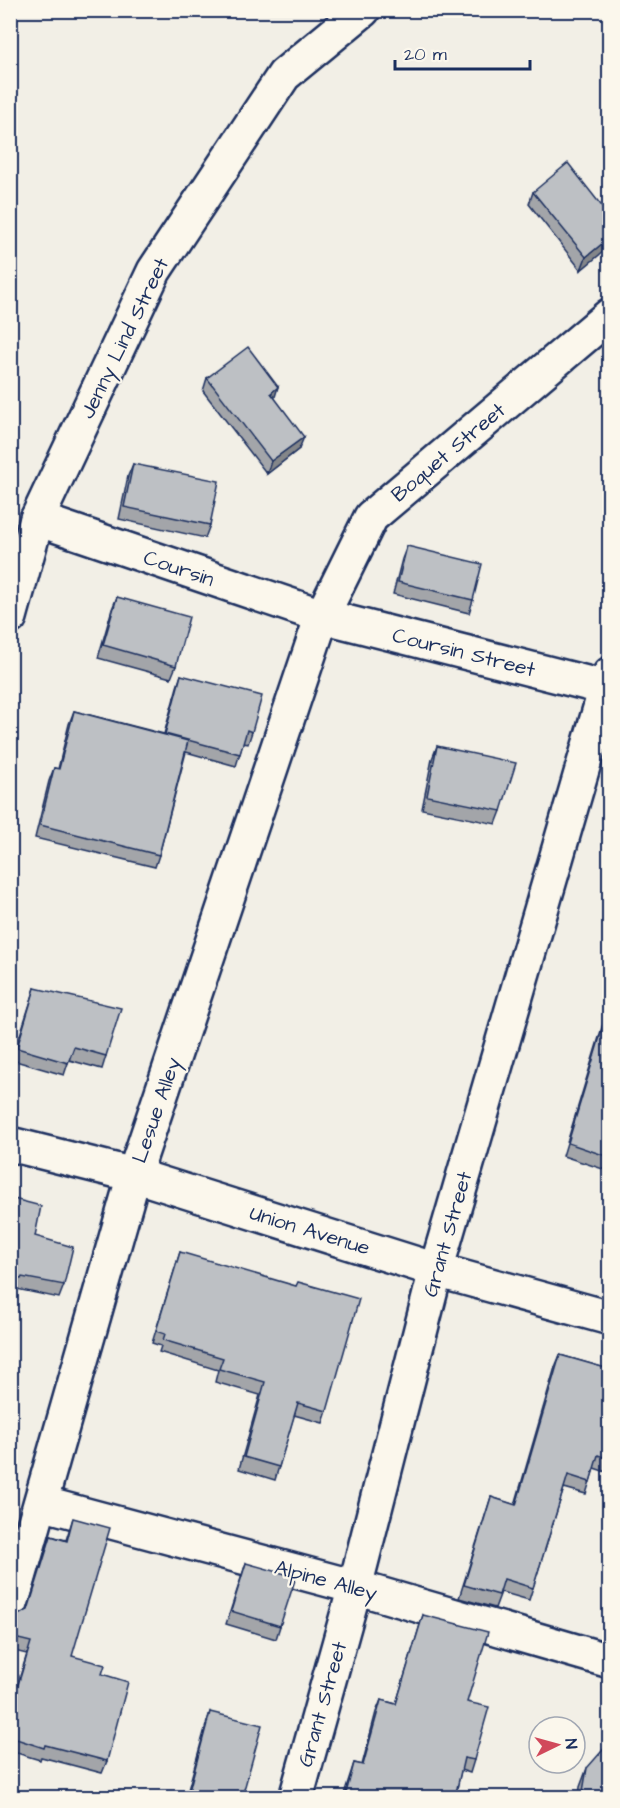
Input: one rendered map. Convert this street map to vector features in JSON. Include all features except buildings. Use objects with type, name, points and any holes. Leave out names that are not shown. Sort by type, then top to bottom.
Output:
[{"type":"street","name":"Jenny Lind Street","points":[[10,617],[37,519],[154,271],[284,75],[363,10]]},
{"type":"street","name":"Boquet Street","points":[[322,616],[371,517],[609,315]]},
{"type":"street","name":"Coursin","points":[[37,519],[322,616]]},
{"type":"street","name":"Coursin Street","points":[[322,616],[608,681]]},
{"type":"street","name":"Lesue Alley","points":[[10,1610],[134,1175],[322,616]]},
{"type":"street","name":"Grant Street","points":[[296,1797],[355,1587],[436,1270],[608,681]]},
{"type":"street","name":"Union Avenue","points":[[10,1144],[134,1175],[436,1270],[609,1318]]},
{"type":"street","name":"Alpine Alley","points":[[41,1503],[355,1587],[609,1661]]}]
